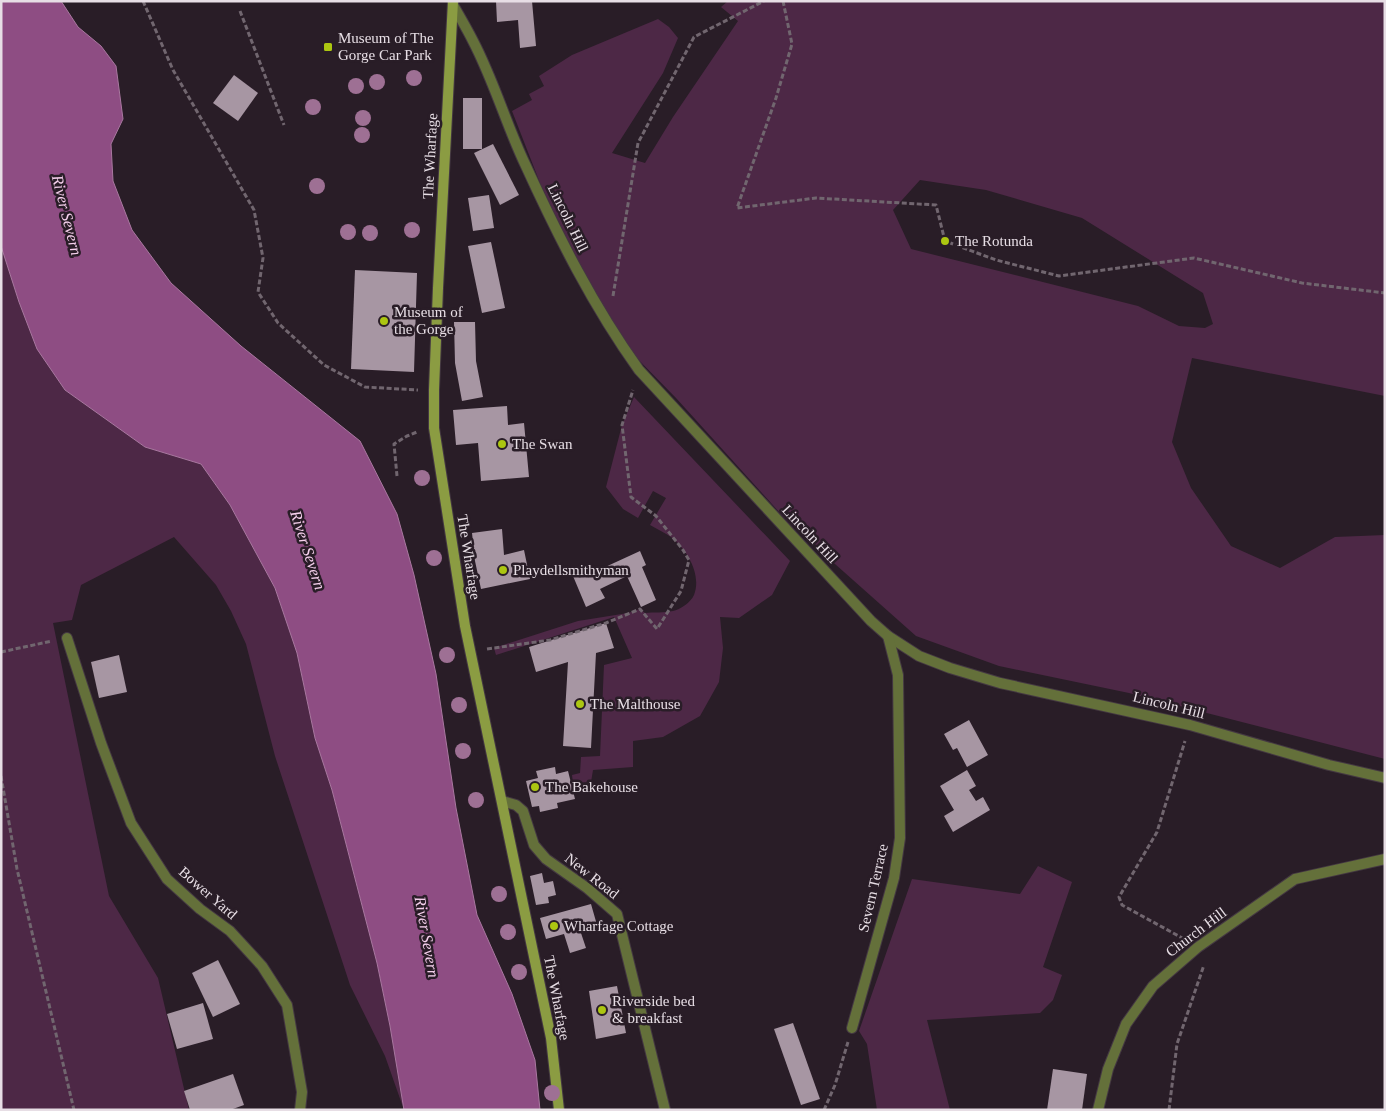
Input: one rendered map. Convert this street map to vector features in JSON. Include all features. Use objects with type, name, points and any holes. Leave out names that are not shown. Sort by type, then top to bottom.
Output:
[{"type":"street","name":"The Wharfage","points":[[453,3],[434,390],[434,428],[470,652],[551,1038],[559,1110]]},
{"type":"street","name":"Lincoln Hill","points":[[453,3],[474,43],[506,122],[537,189],[579,275],[608,326],[639,370],[888,636],[919,656],[950,668],[1000,683],[1190,725],[1329,765],[1385,778]]},
{"type":"street","name":"Severn Terrace","points":[[852,1028],[894,878],[900,838],[898,674],[888,636]]},
{"type":"street","name":"Bower Yard","points":[[68,638],[101,743],[131,823],[167,878],[200,909],[230,932],[262,966],[287,1004],[302,1092],[300,1110]]},
{"type":"street","name":"New Road","points":[[502,801],[516,804],[523,811],[534,845],[546,859],[587,888],[617,914],[665,1110]]},
{"type":"street","name":"Church Hill","points":[[1098,1110],[1108,1069],[1126,1024],[1153,986],[1198,947],[1295,879],[1385,859]]},
{"type":"path","points":[[143,1],[173,70],[254,210],[262,258],[258,292],[278,322],[324,365],[365,387],[434,390]]},
{"type":"path","points":[[608,326],[638,143],[694,37],[764,1]]},
{"type":"path","points":[[783,1],[792,44],[776,98],[737,208],[816,198],[936,205],[945,241],[996,260],[1059,276],[1194,258],[1302,283],[1385,293]]},
{"type":"path","points":[[240,11],[284,125]]},
{"type":"path","points":[[470,652],[550,640],[606,623],[640,608],[657,629],[681,591],[689,560],[656,516],[630,498],[622,425],[639,370]]},
{"type":"path","points":[[397,476],[394,444],[407,436],[421,431]]},
{"type":"path","points":[[1,652],[68,638]]},
{"type":"path","points":[[1169,1110],[1177,1044],[1204,965],[1198,947],[1122,905],[1119,897],[1158,832],[1190,725]]},
{"type":"path","points":[[1,776],[17,869],[74,1110]]},
{"type":"path","points":[[824,1110],[835,1085],[852,1028]]},
{"type":"shaded area","points":[[728,1],[1385,1],[1385,396],[1192,358],[1172,442],[1191,488],[1231,546],[1280,568],[1335,537],[1385,535],[1385,759],[1129,693],[999,666],[916,636],[790,524],[676,398],[628,349],[579,265],[542,188],[512,111],[532,100],[529,94],[544,86],[539,76],[572,55],[658,19],[669,27],[678,38],[663,73],[612,153],[645,163],[673,117],[738,21],[721,7]],"holes":[[[920,180],[986,190],[1082,218],[1203,293],[1213,324],[1205,328],[1179,326],[1138,306],[911,249],[893,210]]]},
{"type":"shaded area","points":[[1,246],[19,302],[37,348],[65,390],[145,447],[201,464],[230,505],[275,588],[297,653],[315,738],[332,790],[377,963],[404,1110],[385,1056],[350,985],[275,756],[246,644],[231,611],[216,585],[174,537],[81,585],[72,620],[53,623],[109,896],[158,978],[189,1110],[1,1110]]},
{"type":"shaded area","points":[[634,397],[790,561],[772,595],[739,618],[720,617],[723,648],[719,682],[700,716],[663,737],[633,741],[633,767],[593,770],[591,782],[573,783],[572,775],[580,773],[581,757],[600,756],[604,665],[632,658],[614,617],[496,655],[494,648],[578,621],[628,613],[640,609],[645,613],[676,610],[693,598],[696,579],[692,563],[677,542],[650,525],[666,498],[653,491],[638,518],[623,509],[606,487],[622,425]]},
{"type":"shaded area","points":[[1038,866],[1072,882],[1043,967],[1062,975],[1053,1000],[1040,1013],[927,1020],[950,1110],[877,1110],[867,1044],[859,1031],[912,879],[1020,894]]},
{"type":"water","name":"River Severn","points":[[1,1],[61,1],[78,27],[101,46],[116,66],[123,119],[111,144],[113,181],[132,230],[171,283],[241,346],[360,441],[397,514],[414,575],[436,674],[456,808],[477,915],[512,994],[535,1060],[540,1110],[404,1110],[377,963],[332,790],[315,738],[297,653],[275,588],[230,505],[201,464],[145,447],[65,390],[37,349],[19,302],[1,246]]},
{"type":"building","points":[[496,1],[532,1],[536,46],[520,48],[518,20],[497,22]]},
{"type":"building","points":[[234,75],[258,93],[238,121],[213,103]]},
{"type":"building","points":[[463,98],[482,98],[482,149],[463,149]]},
{"type":"building","points":[[493,144],[519,195],[500,205],[474,153]]},
{"type":"building","points":[[489,195],[494,228],[473,231],[468,198]]},
{"type":"building","points":[[491,242],[505,308],[482,313],[468,246]]},
{"type":"building","name":"Museum of the Gorge","points":[[355,270],[417,273],[414,372],[351,369]]},
{"type":"building","points":[[454,322],[475,322],[476,361],[483,397],[462,401],[455,363]]},
{"type":"building","name":"The Swan","points":[[507,406],[508,425],[524,423],[529,477],[481,481],[478,443],[456,445],[453,410]]},
{"type":"building","name":"Playdellsmithyman","points":[[502,529],[504,555],[524,550],[530,579],[481,589],[472,533]]},
{"type":"building","points":[[640,551],[646,565],[642,567],[656,600],[641,607],[627,576],[600,589],[605,598],[586,607],[573,576],[588,569],[590,574]]},
{"type":"building","name":"The Malthouse","points":[[606,623],[614,648],[596,653],[591,748],[563,746],[568,662],[536,672],[529,647]]},
{"type":"building","points":[[119,655],[127,692],[99,698],[91,662]]},
{"type":"building","points":[[969,720],[988,755],[967,767],[957,748],[953,750],[944,734]]},
{"type":"building","points":[[555,767],[556,774],[568,771],[575,799],[557,803],[558,808],[540,812],[539,806],[532,807],[526,781],[538,778],[536,771]]},
{"type":"building","points":[[967,770],[976,786],[969,790],[976,801],[983,797],[990,810],[953,832],[944,816],[954,810],[940,786]]},
{"type":"building","points":[[542,873],[544,883],[553,881],[556,895],[548,897],[549,903],[536,905],[530,876]]},
{"type":"building","points":[[591,904],[597,925],[580,930],[586,948],[570,953],[564,934],[546,939],[540,918]]},
{"type":"building","points":[[218,960],[240,1004],[213,1017],[192,973]]},
{"type":"building","points":[[617,986],[626,1033],[596,1039],[589,991]]},
{"type":"building","points":[[203,1003],[213,1039],[177,1049],[167,1014]]},
{"type":"building","points":[[793,1023],[820,1099],[801,1105],[774,1029]]},
{"type":"building","points":[[1053,1069],[1087,1074],[1082,1110],[1047,1110]]},
{"type":"building","points":[[233,1074],[244,1105],[230,1110],[190,1110],[184,1091]]},
{"type":"place","name":"Museum of The Gorge Car Park","points":[[328,47]]},
{"type":"place","name":"The Rotunda","points":[[945,241]]},
{"type":"place","name":"Museum of the Gorge","points":[[384,321]]},
{"type":"place","name":"The Swan","points":[[502,444]]},
{"type":"place","name":"Playdellsmithyman","points":[[503,570]]},
{"type":"place","name":"The Malthouse","points":[[580,704]]},
{"type":"place","name":"The Bakehouse","points":[[535,787]]},
{"type":"place","name":"Wharfage Cottage","points":[[554,926]]},
{"type":"place","name":"Riverside bed & breakfast","points":[[602,1010]]}]
